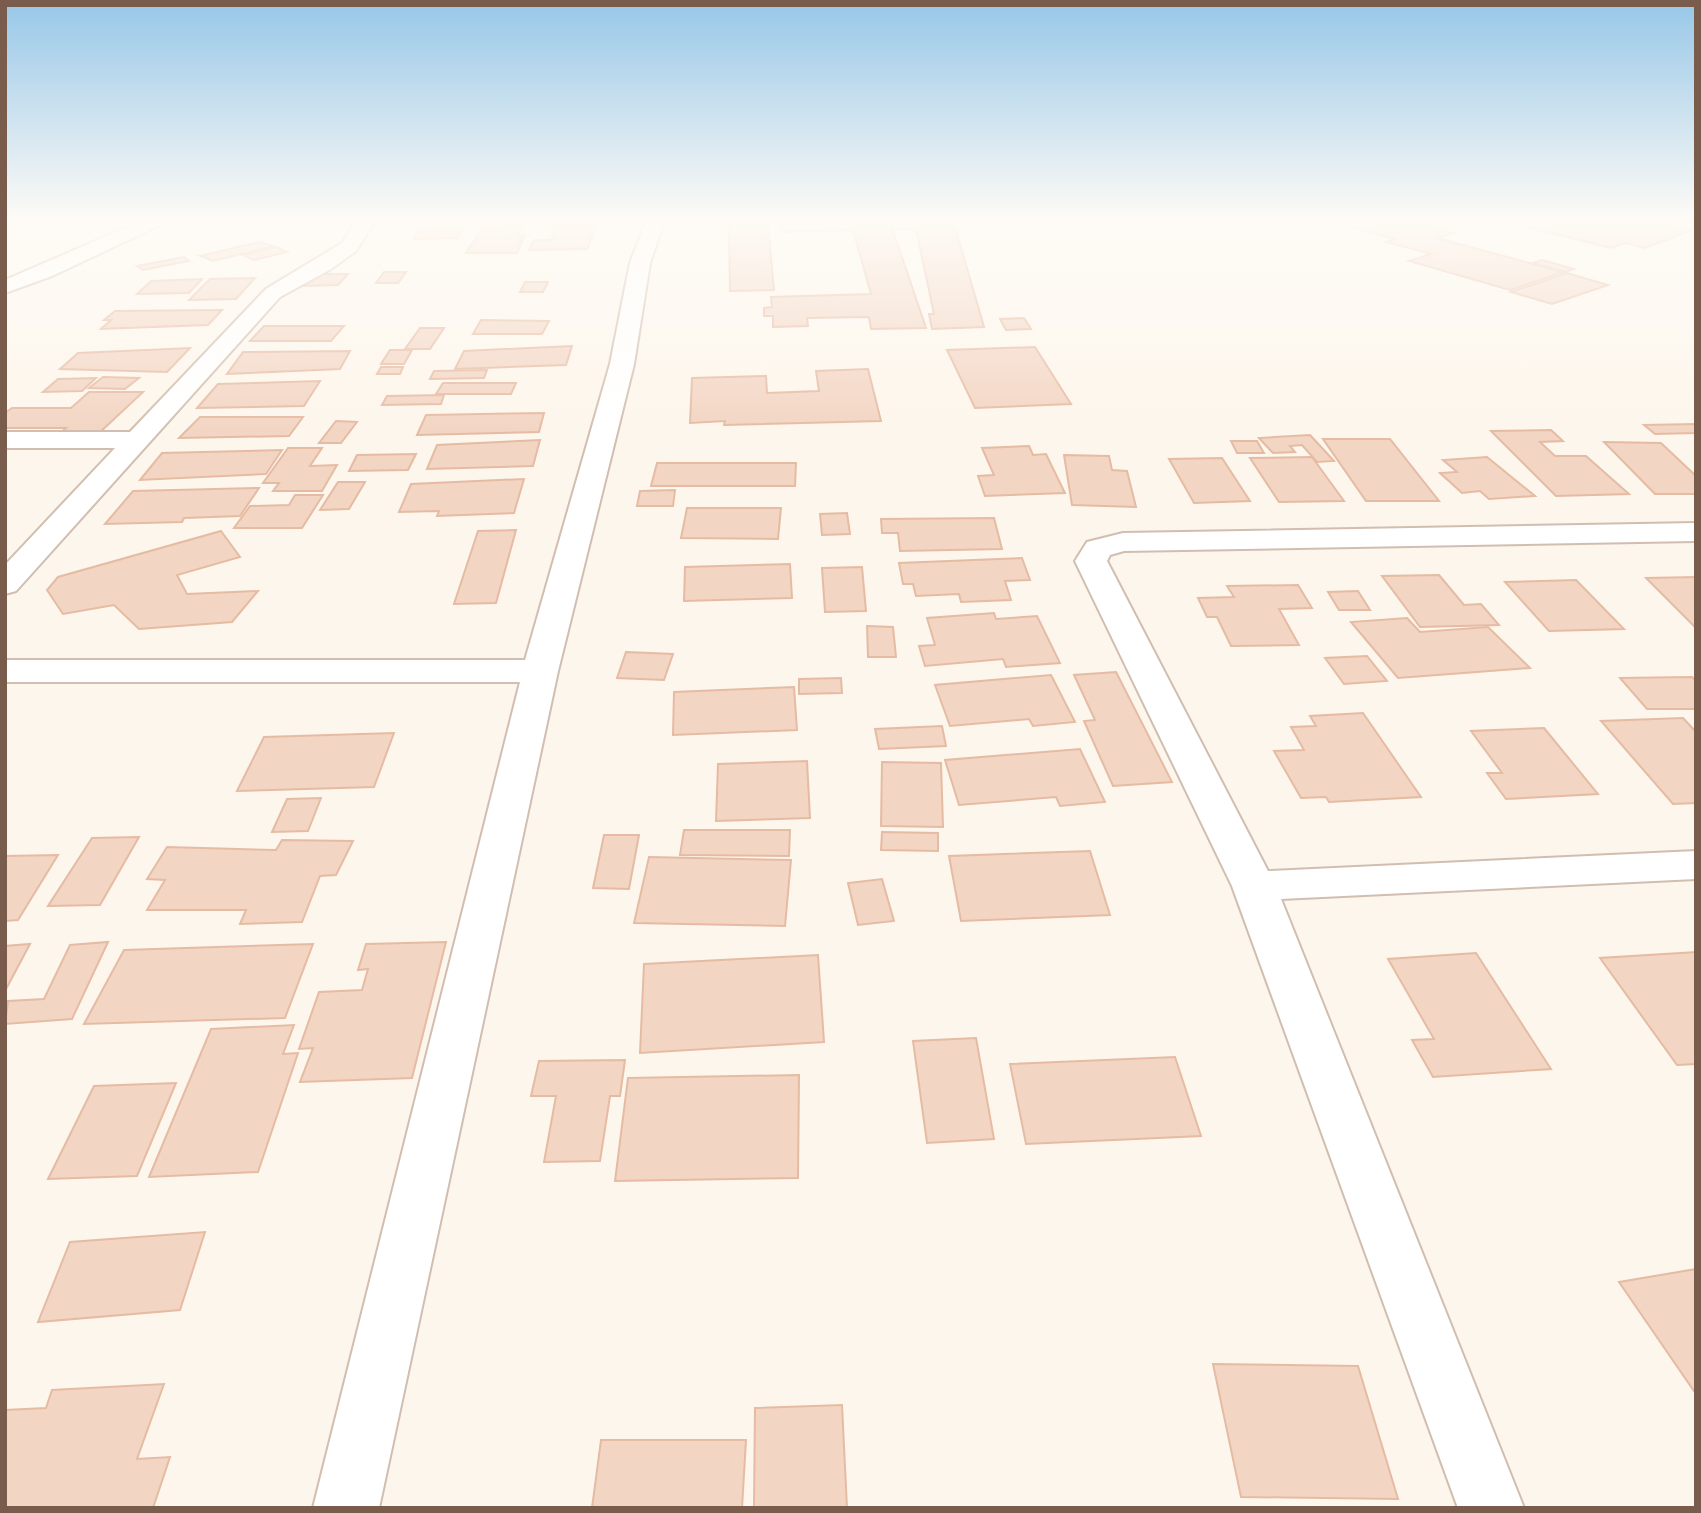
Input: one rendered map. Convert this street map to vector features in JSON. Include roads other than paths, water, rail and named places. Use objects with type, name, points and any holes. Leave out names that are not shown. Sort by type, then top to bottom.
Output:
[{"type":"street","points":[[5,584],[273,293],[279,290]]},
{"type":"street","points":[[346,1508],[540,671],[622,363],[635,290]]},
{"type":"street","points":[[5,440],[138,440]]},
{"type":"street","points":[[1491,1508],[1254,886],[1091,561],[1098,549],[1123,542],[1696,532]]},
{"type":"street","points":[[5,671],[540,671]]},
{"type":"street","points":[[1254,886],[1696,865]]}]
